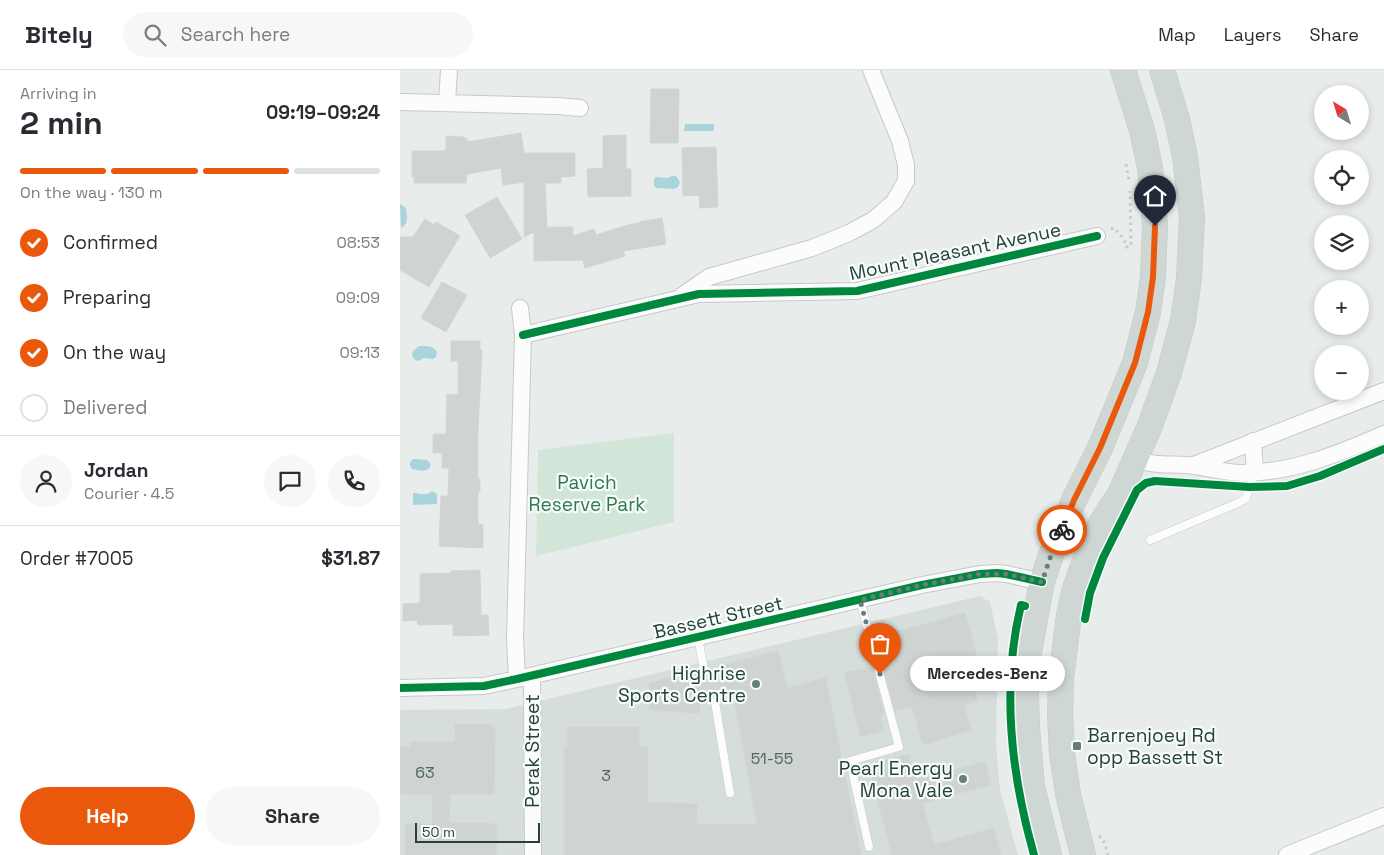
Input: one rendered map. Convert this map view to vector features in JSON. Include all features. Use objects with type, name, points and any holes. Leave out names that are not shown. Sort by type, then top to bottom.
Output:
[{"type":"main road","points":[[1049,855],[1032,786],[1027,728],[1028,658],[1042,582],[1074,500],[1105,436],[1135,363],[1148,312],[1153,277],[1155,226],[1150,168],[1142,130],[1123,70]]},
{"type":"main road","points":[[1083,855],[1068,794],[1062,754],[1060,714],[1060,679],[1074,592],[1101,523],[1120,494],[1149,428],[1169,374],[1183,321],[1189,278],[1192,217],[1186,166],[1177,119],[1162,70]]},
{"type":"main road","points":[[1105,436],[1135,458]]},
{"type":"main road","name":"Bassett Street","points":[[1042,582],[1074,592]]},
{"type":"street","points":[[447,103],[449,70]]},
{"type":"street","points":[[680,298],[709,276],[812,248],[849,233],[873,220],[894,202],[906,181],[906,165],[900,141],[870,70]]},
{"type":"street","points":[[400,102],[580,108]]},
{"type":"street","name":"Mount Pleasant Avenue","points":[[523,335],[699,294],[857,291],[1097,236]]},
{"type":"street","name":"Perak Street","points":[[520,308],[523,335],[515,639],[524,678],[533,855]]},
{"type":"street","points":[[1194,465],[1384,391]]},
{"type":"street","points":[[1135,458],[1148,464],[1194,465],[1238,473],[1255,472],[1300,466],[1342,452],[1384,434]]},
{"type":"street","points":[[1254,441],[1255,472]]},
{"type":"street","name":"Bassett Street","points":[[400,688],[484,686],[922,585],[980,574],[1006,574],[1042,582]]},
{"type":"street","points":[[1287,855],[1384,816]]},
{"type":"lane","points":[[1150,540],[1246,498],[1255,472]]},
{"type":"lane","points":[[860,600],[899,747],[850,761],[869,847]]},
{"type":"lane","points":[[698,638],[704,670]]},
{"type":"lane","points":[[715,702],[730,793]]},
{"type":"path","points":[[1097,236],[1114,228],[1125,242],[1126,247],[1131,246],[1130,187],[1126,160]]},
{"type":"shaded area","points":[[980,596],[990,602],[998,638],[996,745],[1000,790],[1018,855],[400,855],[400,710],[506,709]]},
{"type":"green space","name":"Pavich Reserve Park","points":[[674,433],[674,522],[536,556],[538,450]]},
{"type":"water","points":[[685,124],[714,124],[714,131],[684,131]]},
{"type":"water","points":[[676,176],[680,182],[678,187],[674,189],[656,188],[654,185],[656,177],[667,178]]},
{"type":"water","points":[[400,204],[406,208],[407,217],[404,226],[401,228]]},
{"type":"water","points":[[419,346],[433,348],[437,352],[436,357],[433,359],[415,360],[412,355],[413,351]]},
{"type":"water","points":[[413,459],[427,460],[431,464],[430,467],[423,471],[412,469],[410,464]]},
{"type":"water","points":[[432,491],[437,494],[437,504],[413,505],[413,493],[428,494]]},
{"type":"building","points":[[651,89],[679,89],[678,143],[650,143]]},
{"type":"building","points":[[521,133],[524,153],[575,153],[575,176],[561,177],[561,183],[545,183],[547,227],[573,227],[573,236],[594,229],[596,235],[639,222],[662,218],[666,244],[623,251],[625,256],[585,268],[583,260],[534,261],[534,232],[524,237],[524,182],[503,185],[501,168],[467,174],[466,183],[414,183],[414,177],[412,177],[412,151],[446,151],[446,136],[464,137],[467,138],[467,142]]},
{"type":"building","points":[[626,135],[626,169],[631,169],[631,196],[588,197],[587,169],[603,168],[603,136]]},
{"type":"building","points":[[716,147],[718,207],[700,208],[699,195],[683,196],[682,148]]},
{"type":"building","points":[[497,197],[522,239],[490,258],[465,215]]},
{"type":"building","points":[[425,219],[434,225],[436,222],[460,236],[429,287],[400,270],[400,237],[413,237]]},
{"type":"building","points":[[442,282],[467,295],[446,332],[421,318]]},
{"type":"building","points":[[451,341],[480,341],[480,350],[482,350],[478,430],[478,479],[480,479],[480,492],[478,492],[478,524],[483,525],[483,548],[439,546],[441,496],[448,496],[449,468],[442,468],[442,453],[433,453],[433,434],[446,434],[447,394],[458,395],[458,361],[451,361]]},
{"type":"building","points":[[480,570],[481,615],[488,615],[489,635],[453,636],[453,624],[418,625],[417,620],[403,621],[403,604],[420,603],[420,574]]},
{"type":"building","points":[[965,613],[979,664],[969,667],[978,701],[964,705],[971,730],[923,745],[912,707],[895,711],[883,664],[888,663],[880,636]]},
{"type":"building","points":[[778,651],[787,688],[826,678],[861,855],[564,855],[564,747],[567,747],[568,727],[639,727],[639,747],[648,747],[648,803],[697,804],[697,824],[757,825],[734,697],[720,700],[714,697],[709,703],[700,705],[699,713],[650,710],[649,683],[699,671],[702,675],[705,675],[709,672],[709,669]]},
{"type":"building","points":[[872,667],[884,714],[880,716],[884,730],[861,737],[844,673]]},
{"type":"building","points":[[455,724],[492,725],[495,729],[494,794],[450,794],[449,823],[497,824],[496,855],[405,855],[405,824],[432,824],[433,795],[400,794],[400,747],[410,747],[410,742],[455,742]]},
{"type":"building","points":[[909,754],[916,780],[985,762],[991,785],[922,803],[934,845],[994,828],[1001,855],[892,855],[868,765]]},
{"type":"cycle path","points":[[523,335],[699,294],[857,291],[1097,236]]},
{"type":"cycle path","points":[[1085,619],[1090,593],[1103,558],[1137,490],[1146,483],[1155,481],[1249,487],[1287,486],[1320,476],[1384,449]]},
{"type":"cycle path","points":[[400,688],[484,686],[922,585],[980,574],[1006,574],[1042,582]]},
{"type":"cycle path","points":[[1025,606],[1021,605],[1011,668],[1011,731],[1019,793],[1034,855]]},
{"type":"way so far","points":[[880,674],[860,600],[922,585],[980,574],[1006,574],[1042,582],[1062,530]]},
{"type":"place","name":"Mercedes-Benz","points":[[880,674]]},
{"type":"place","name":"Highrise Sports Centre","points":[[756,684]]},
{"type":"place","name":"Barrenjoey Rd opp Bassett St","points":[[1077,746]]},
{"type":"place","name":"Pearl Energy Mona Vale","points":[[963,779]]},
{"type":"route","points":[[1062,530],[1074,500],[1100,448],[1135,363],[1148,312],[1153,277],[1155,226]]}]
